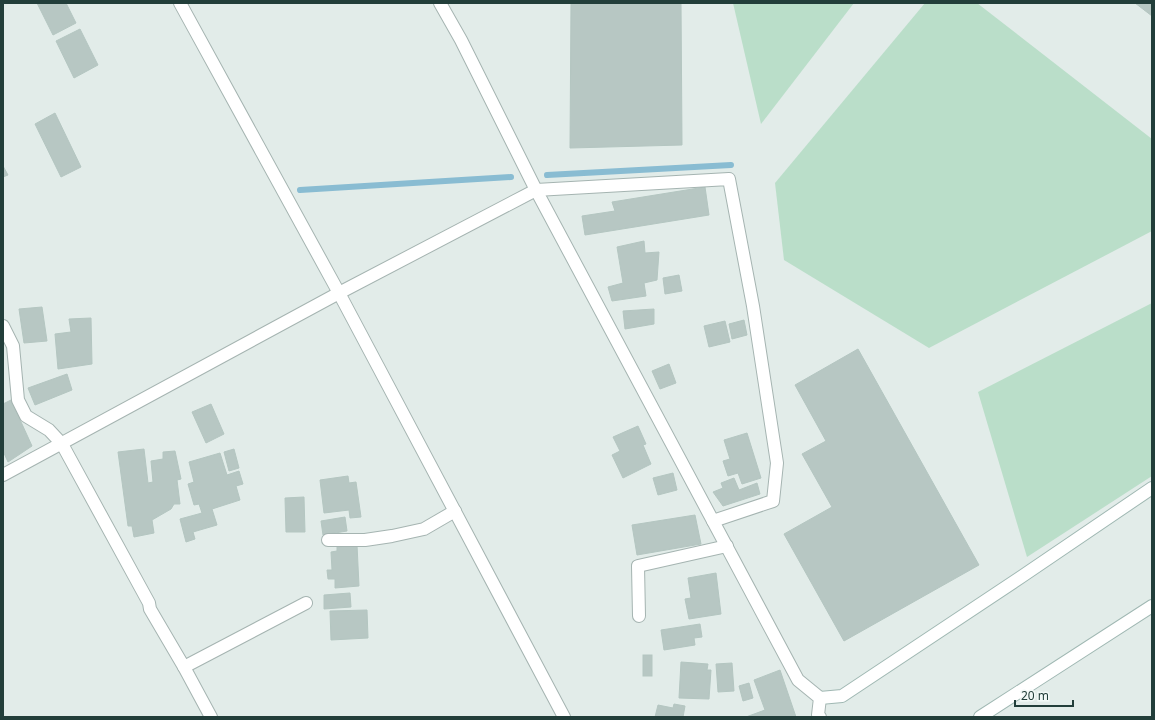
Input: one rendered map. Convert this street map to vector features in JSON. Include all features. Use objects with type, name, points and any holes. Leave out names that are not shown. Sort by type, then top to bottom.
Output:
[{"type":"street","points":[[180,3],[339,293],[564,717]]},
{"type":"street","points":[[440,3],[461,40],[536,190],[798,680],[820,698],[842,696],[1152,488]]},
{"type":"street","points":[[3,475],[339,293],[536,190],[729,179],[752,306],[777,463],[774,501],[713,521]]},
{"type":"street","points":[[3,326],[13,346],[18,400],[26,416],[49,430],[62,444],[149,603],[150,610],[184,667],[211,717]]},
{"type":"street","points":[[328,540],[365,540],[424,529],[455,511]]},
{"type":"street","points":[[640,616],[638,566],[727,546]]},
{"type":"street","points":[[184,667],[306,603]]},
{"type":"street","points":[[980,717],[1152,606]]},
{"type":"street","points":[[817,716],[820,698]]},
{"type":"green space","points":[[733,3],[854,3],[761,124]]},
{"type":"green space","points":[[925,3],[977,3],[1152,139],[1152,231],[929,348],[784,260],[775,183]]},
{"type":"green space","points":[[1152,303],[1152,476],[1027,557],[978,392]]},
{"type":"building","points":[[37,3],[66,3],[76,23],[53,35]]},
{"type":"building","points":[[571,3],[681,3],[682,145],[570,148]]},
{"type":"building","points":[[1135,3],[1152,3],[1152,16]]},
{"type":"building","points":[[80,29],[98,65],[74,78],[56,41]]},
{"type":"building","points":[[55,113],[81,167],[61,177],[35,124]]},
{"type":"building","points":[[3,166],[8,175],[3,177]]},
{"type":"building","points":[[705,187],[709,215],[585,235],[582,216],[615,211],[612,202]]},
{"type":"building","points":[[644,241],[645,253],[659,252],[657,280],[644,283],[646,296],[612,301],[608,287],[623,283],[617,247]]},
{"type":"building","points":[[679,275],[682,291],[665,294],[663,278]]},
{"type":"building","points":[[42,307],[47,341],[24,343],[19,309]]},
{"type":"building","points":[[654,309],[654,324],[625,329],[623,311]]},
{"type":"building","points":[[91,318],[92,364],[58,369],[55,334],[71,332],[69,319]]},
{"type":"building","points":[[744,320],[747,335],[732,339],[729,324]]},
{"type":"building","points":[[725,321],[730,342],[709,347],[704,326]]},
{"type":"building","points":[[858,349],[979,565],[844,641],[784,534],[832,507],[802,454],[826,441],[795,385]]},
{"type":"building","points":[[669,364],[676,383],[660,389],[652,371]]},
{"type":"building","points":[[67,374],[72,390],[35,405],[28,388]]},
{"type":"building","points":[[11,400],[32,446],[8,462],[3,451],[3,404]]},
{"type":"building","points":[[211,404],[224,434],[206,443],[192,412]]},
{"type":"building","points":[[638,426],[646,444],[643,445],[651,464],[623,478],[612,455],[620,451],[613,437]]},
{"type":"building","points":[[747,433],[761,478],[742,484],[738,473],[728,476],[723,461],[730,459],[724,440]]},
{"type":"building","points":[[144,449],[148,483],[153,482],[151,461],[163,459],[163,452],[175,451],[181,479],[177,480],[180,504],[174,504],[171,509],[152,520],[154,533],[134,537],[132,526],[128,526],[118,452]]},
{"type":"building","points":[[234,449],[239,468],[229,471],[224,452]]},
{"type":"building","points":[[220,453],[227,475],[239,471],[243,484],[236,486],[240,500],[212,509],[217,525],[193,532],[195,539],[186,542],[180,519],[202,513],[199,504],[194,505],[188,484],[194,482],[189,462]]},
{"type":"building","points":[[673,473],[677,490],[658,495],[653,478]]},
{"type":"building","points":[[348,476],[349,483],[356,482],[361,517],[350,518],[349,510],[324,513],[320,480]]},
{"type":"building","points":[[734,478],[739,490],[757,483],[760,494],[723,506],[713,492],[723,488],[721,483]]},
{"type":"building","points":[[304,497],[305,532],[286,532],[285,498]]},
{"type":"building","points":[[695,515],[701,544],[637,555],[632,525]]},
{"type":"building","points":[[345,517],[347,531],[323,535],[321,521]]},
{"type":"building","points":[[357,545],[359,586],[335,588],[335,579],[328,579],[327,570],[332,570],[331,552],[337,551],[337,547]]},
{"type":"building","points":[[716,573],[721,614],[689,619],[685,599],[691,598],[688,578]]},
{"type":"building","points":[[350,593],[351,607],[324,609],[324,595]]},
{"type":"building","points":[[367,610],[368,638],[331,640],[330,611]]},
{"type":"building","points":[[700,624],[702,637],[694,638],[695,645],[664,650],[661,630]]},
{"type":"building","points":[[643,655],[652,655],[652,676],[643,676]]},
{"type":"building","points":[[681,662],[708,664],[707,670],[711,670],[709,699],[679,698]]},
{"type":"building","points":[[732,663],[734,691],[718,692],[716,664]]},
{"type":"building","points":[[780,670],[796,717],[746,717],[765,710],[754,680]]},
{"type":"building","points":[[749,683],[753,698],[743,701],[739,686]]},
{"type":"building","points":[[674,704],[685,706],[683,717],[655,717],[658,705],[673,708]]},
{"type":"waterway","points":[[547,175],[731,165]]},
{"type":"waterway","points":[[300,190],[511,177]]}]
